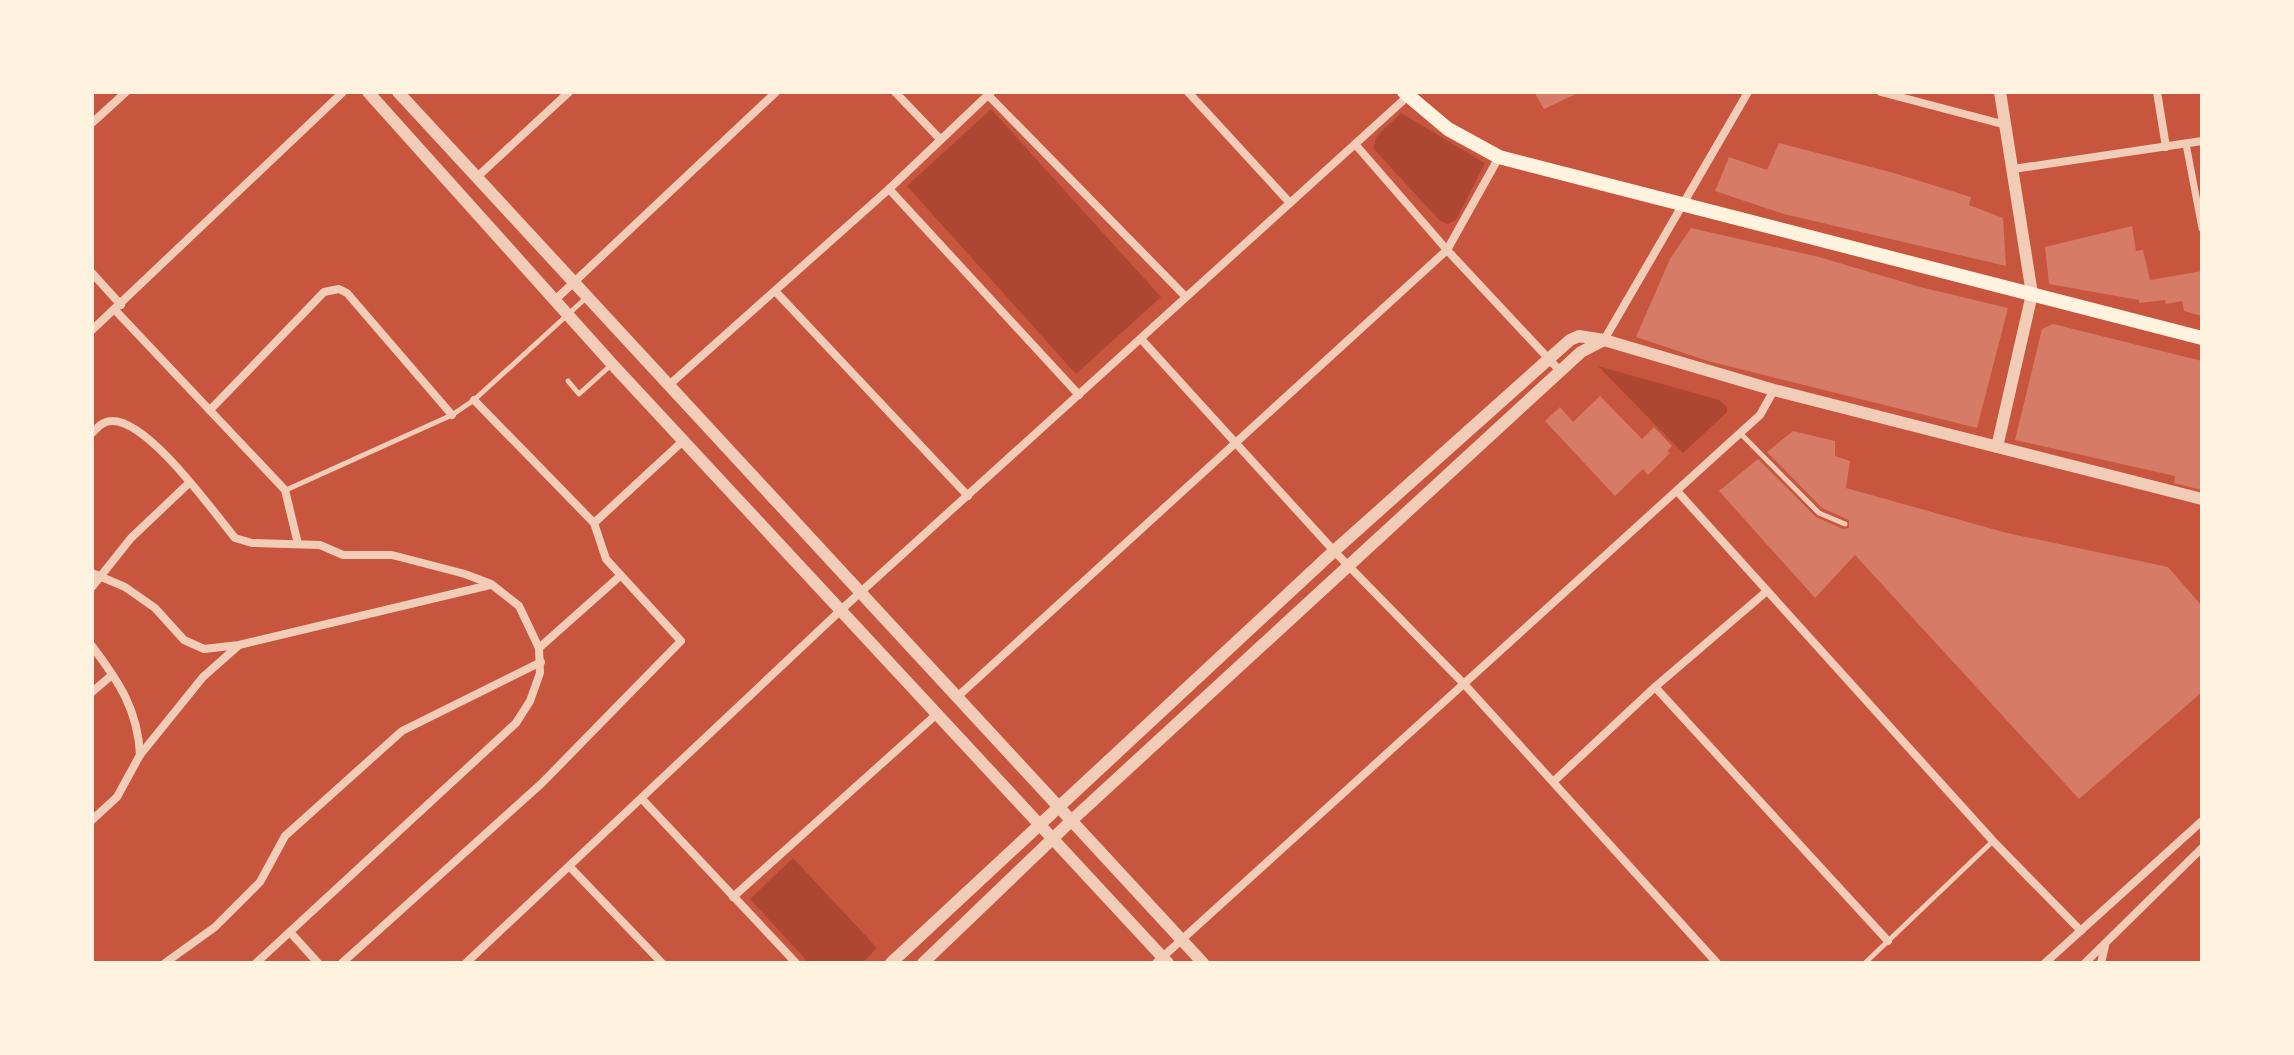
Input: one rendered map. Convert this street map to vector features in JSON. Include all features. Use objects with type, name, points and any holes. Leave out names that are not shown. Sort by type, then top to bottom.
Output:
[{"type":"main road","points":[[1406,94],[1448,129],[1499,157],[2202,338]]},
{"type":"street","points":[[92,123],[126,92]]},
{"type":"street","points":[[92,330],[343,92]]},
{"type":"street","points":[[368,92],[612,364],[1040,823],[1162,961],[1181,939],[1760,415],[1774,390]]},
{"type":"street","points":[[398,92],[1203,963]]},
{"type":"street","points":[[476,178],[569,92]]},
{"type":"street","points":[[555,300],[776,92]]},
{"type":"street","points":[[895,92],[940,139]]},
{"type":"street","points":[[1188,92],[1290,203]]},
{"type":"street","points":[[923,963],[1071,821],[1588,346],[1604,340],[1748,92]]},
{"type":"street","points":[[1881,92],[2006,125]]},
{"type":"street","points":[[1997,447],[2032,294],[2000,92]]},
{"type":"street","points":[[2157,92],[2166,147]]},
{"type":"street","points":[[669,385],[776,292],[990,94],[1186,297]]},
{"type":"street","points":[[466,963],[842,609],[1355,144],[1406,94]]},
{"type":"street","points":[[2013,169],[2202,141]]},
{"type":"street","points":[[1355,144],[1447,250],[1561,372]]},
{"type":"street","points":[[2186,144],[2202,228]]},
{"type":"street","points":[[956,698],[1447,250],[1499,157]]},
{"type":"street","points":[[889,189],[1079,395]]},
{"type":"street","points":[[92,273],[118,307],[285,490],[298,544]]},
{"type":"street","points":[[210,410],[324,292],[331,289],[347,293],[452,415]]},
{"type":"street","points":[[776,292],[968,496]]},
{"type":"street","points":[[891,963],[1334,551],[1549,358],[1579,336],[1604,340],[1774,390],[2202,499]]},
{"type":"street","points":[[1141,339],[1349,568],[1465,685],[1717,963]]},
{"type":"street","points":[[342,963],[542,783],[681,641],[606,559],[594,523],[474,400]]},
{"type":"street","points":[[92,433],[104,422],[114,420],[150,438],[235,538],[252,543],[320,545],[343,555],[392,555],[491,584],[519,606],[539,648],[540,673],[530,701],[516,723],[256,963]]},
{"type":"street","points":[[594,523],[685,440]]},
{"type":"street","points":[[92,587],[96,574],[189,483]]},
{"type":"street","points":[[1677,491],[1993,841],[2081,931]]},
{"type":"street","points":[[96,574],[155,608],[184,640],[204,649],[239,645],[491,584]]},
{"type":"street","points":[[539,648],[620,576]]},
{"type":"street","points":[[1553,782],[1655,687],[1767,591]]},
{"type":"street","points":[[92,820],[117,797],[140,755],[203,677],[239,645]]},
{"type":"street","points":[[92,646],[129,704],[139,728],[140,755]]},
{"type":"street","points":[[165,963],[215,927],[260,882],[285,836],[402,731],[541,662]]},
{"type":"street","points":[[92,692],[112,675]]},
{"type":"street","points":[[1655,687],[1888,941]]},
{"type":"street","points":[[733,897],[938,713]]},
{"type":"street","points":[[642,799],[796,963]]},
{"type":"street","points":[[2045,963],[2202,821]]},
{"type":"street","points":[[2085,963],[2202,848]]},
{"type":"street","points":[[570,867],[662,963]]},
{"type":"street","points":[[290,932],[318,963]]},
{"type":"street","points":[[2101,963],[2105,945]]},
{"type":"lane","points":[[285,490],[452,415],[474,400],[587,296]]},
{"type":"lane","points":[[568,381],[579,394],[612,364]]},
{"type":"lane","points":[[1740,433],[1819,513],[1845,524]]},
{"type":"lane","points":[[1865,963],[1993,841]]},
{"type":"shaded area","points":[[991,109],[1161,297],[1076,374],[907,186]]},
{"type":"shaded area","points":[[1401,113],[1485,163],[1456,220],[1448,224],[1440,221],[1373,148],[1377,136]]},
{"type":"shaded area","points":[[1598,366],[1719,400],[1727,407],[1727,412],[1683,453]]},
{"type":"shaded area","points":[[793,858],[877,948],[862,963],[809,963],[750,899]]},
{"type":"building","points":[[1534,92],[1580,92],[1544,109]]},
{"type":"building","points":[[1779,143],[1971,197],[1969,205],[2003,218],[2006,266],[1784,214],[1715,191],[1729,157],[1767,170]]},
{"type":"building","points":[[2132,226],[2136,251],[2143,250],[2150,280],[2202,271],[2202,316],[2184,311],[2182,301],[2139,303],[2139,300],[2049,284],[2045,247]]},
{"type":"building","points":[[1691,228],[1819,257],[1920,287],[2008,308],[1977,428],[1708,361],[1636,337],[1670,259]]},
{"type":"building","points":[[2053,324],[2202,361],[2202,490],[2174,483],[2175,476],[2015,440],[2042,329]]},
{"type":"building","points":[[1600,396],[1642,439],[1654,427],[1672,446],[1667,451],[1670,453],[1648,475],[1643,469],[1615,496],[1545,421],[1560,407],[1573,422]]},
{"type":"building","points":[[1793,431],[1835,441],[1835,456],[1850,461],[1846,488],[2007,533],[2168,567],[2202,606],[2202,692],[2079,799],[1855,555],[1815,598],[1719,491],[1758,459],[1816,517],[1843,529],[1849,528],[1849,520],[1822,508],[1767,452]]}]
